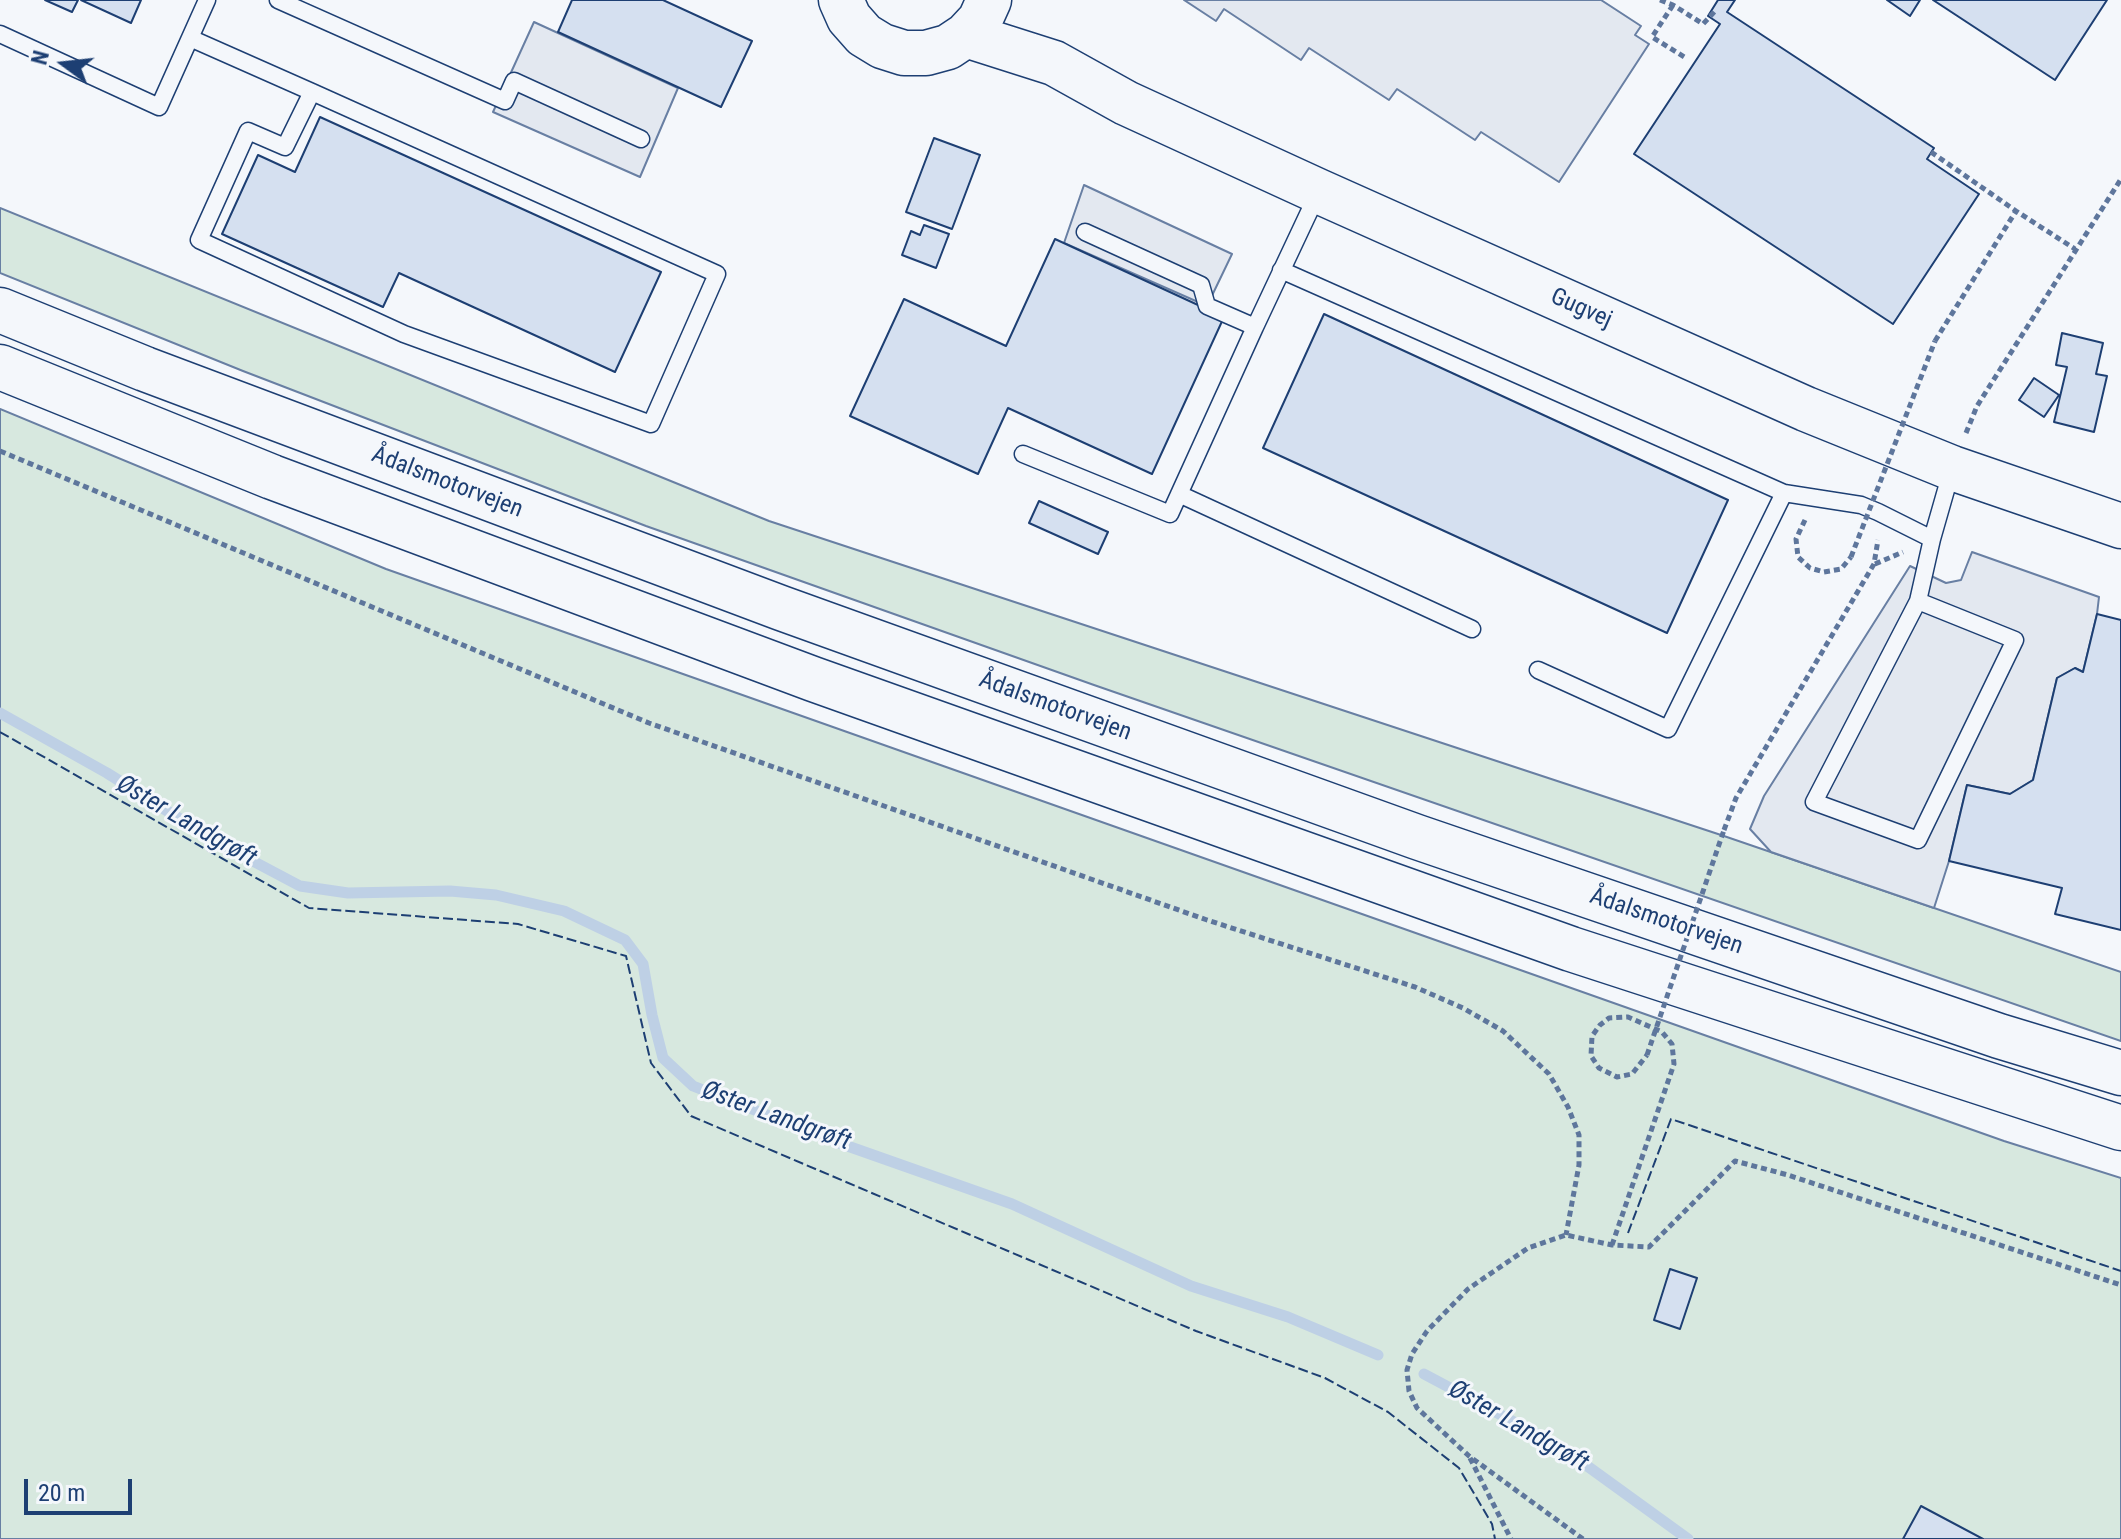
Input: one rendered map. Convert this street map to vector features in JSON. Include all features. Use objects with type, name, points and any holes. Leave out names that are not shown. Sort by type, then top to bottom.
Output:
[{"type":"main road","points":[[841,0],[849,18],[864,35],[882,46],[904,53],[926,53],[948,47],[978,17]]},
{"type":"main road","name":"Gugvej","points":[[1000,0],[1054,63]]},
{"type":"main road","name":"Gugvej","points":[[978,17],[1126,103],[1806,409],[1952,468],[2121,526]]},
{"type":"main road","name":"Ådalsmotorvejen","points":[[0,310],[145,369],[825,624],[1417,837],[1984,1031],[2121,1073]]},
{"type":"main road","points":[[0,367],[272,477],[813,679],[1571,949],[2121,1128]]},
{"type":"lane","points":[[0,34],[159,107],[207,0]]},
{"type":"lane","points":[[278,0],[505,101],[514,81],[641,139]]},
{"type":"lane","points":[[190,38],[312,92],[717,274],[651,424],[404,334],[199,240],[248,131],[285,147],[312,92]]},
{"type":"lane","points":[[1023,454],[1170,514],[1318,191]]},
{"type":"lane","points":[[1085,232],[1201,285],[1207,306],[1255,327]]},
{"type":"lane","points":[[1281,270],[1784,493],[1861,505],[1932,539]]},
{"type":"lane","points":[[1918,601],[2015,640],[1918,840],[1814,802],[1918,601],[1952,468]]},
{"type":"lane","points":[[1538,670],[1668,729],[1784,493]]},
{"type":"lane","points":[[1179,494],[1472,629]]},
{"type":"path","points":[[1660,0],[1703,24],[1717,9]]},
{"type":"path","points":[[1673,5],[1652,37],[1686,58]]},
{"type":"path","points":[[1931,152],[2075,249]]},
{"type":"path","points":[[1952,468],[1977,406],[2121,179]]},
{"type":"path","points":[[1817,514],[1804,522],[1796,539],[1798,557],[1810,568],[1824,572],[1841,569],[1851,557],[1935,341],[2016,211]]},
{"type":"path","points":[[0,451],[649,723],[1207,920],[1415,987],[1463,1008],[1503,1031],[1549,1074],[1568,1107],[1579,1135],[1579,1165],[1566,1235]]},
{"type":"path","points":[[1612,1245],[1674,1064],[1672,1044],[1662,1032],[1628,1017],[1609,1018],[1592,1036],[1591,1056],[1599,1068],[1617,1077],[1632,1074],[1647,1055],[1724,830],[1736,798],[1874,564],[1879,541],[1859,526]]},
{"type":"path","points":[[1583,1539],[1469,1456],[1417,1408],[1409,1391],[1407,1370],[1412,1354],[1427,1331],[1468,1289],[1528,1248],[1566,1235],[1612,1245],[1649,1247],[1735,1161],[1788,1175],[2121,1285]]},
{"type":"path","points":[[1469,1456],[1511,1539]]},
{"type":"shaded area","points":[[1184,0],[1601,0],[1641,26],[1635,35],[1649,44],[1559,182],[1481,132],[1475,140],[1397,89],[1389,100],[1309,48],[1301,60],[1224,9],[1216,21]]},
{"type":"shaded area","points":[[534,22],[678,88],[640,177],[493,112]]},
{"type":"shaded area","points":[[1084,185],[1232,254],[1207,306],[1064,243]]},
{"type":"shaded area","points":[[0,208],[769,521],[1721,835],[2121,972],[2121,1041],[1094,685],[646,526],[243,371],[0,273]]},
{"type":"shaded area","points":[[0,409],[386,569],[2004,1141],[2121,1178],[2121,1539],[0,1539]]},
{"type":"shaded area","points":[[1972,552],[2099,597],[2083,672],[2075,668],[2057,678],[2033,780],[2010,794],[1967,785],[1934,908],[1771,852],[1750,829],[1764,796],[1910,566],[1946,583],[1961,580]]},
{"type":"building","points":[[45,0],[78,0],[72,12]]},
{"type":"building","points":[[81,0],[141,0],[131,23]]},
{"type":"building","points":[[572,0],[663,0],[752,41],[721,107],[558,32]]},
{"type":"building","points":[[1718,0],[1735,0],[1727,12],[1934,148],[1927,159],[1979,194],[1893,324],[1634,154],[1720,24],[1708,16]]},
{"type":"building","points":[[1887,0],[1920,0],[1910,16]]},
{"type":"building","points":[[1933,0],[2107,0],[2055,80]]},
{"type":"building","points":[[320,117],[661,272],[615,372],[399,273],[383,307],[222,234],[258,155],[295,172]]},
{"type":"building","points":[[934,138],[980,155],[952,229],[906,212]]},
{"type":"building","points":[[924,225],[949,234],[936,268],[902,255],[911,231],[920,235]]},
{"type":"building","points":[[1055,239],[1224,317],[1152,474],[1008,408],[978,474],[850,416],[904,299],[1006,346]]},
{"type":"building","points":[[1324,314],[1728,500],[1667,633],[1263,448]]},
{"type":"building","points":[[2062,333],[2103,343],[2096,374],[2107,376],[2094,432],[2054,422],[2067,367],[2056,365]]},
{"type":"building","points":[[2034,378],[2059,395],[2044,417],[2019,400]]},
{"type":"building","points":[[1039,501],[1108,532],[1098,554],[1029,523]]},
{"type":"building","points":[[2097,614],[2121,620],[2121,930],[2055,914],[2062,888],[1949,861],[1967,785],[2010,794],[2033,780],[2057,678],[2075,668],[2083,672]]},
{"type":"building","points":[[1670,1269],[1697,1278],[1680,1329],[1654,1320]]},
{"type":"building","points":[[1921,1506],[1983,1539],[1903,1539]]},
{"type":"waterway","name":"Øster Landgrøft","points":[[0,713],[107,773],[215,841],[300,886],[348,893],[450,891],[496,895],[564,911],[625,940],[643,964],[663,1058],[693,1086],[839,1143],[1012,1204],[1191,1286],[1288,1317],[1378,1355]]},
{"type":"waterway","name":"Øster Landgrøft","points":[[1424,1374],[1561,1447],[1688,1539]]},
{"type":"fence","points":[[0,732],[309,908],[518,924],[626,956],[651,1063],[691,1116],[1196,1331],[1325,1378],[1388,1412],[1459,1468],[1492,1524],[1495,1539]]},
{"type":"fence","points":[[1628,1233],[1671,1119],[2121,1271]]}]
